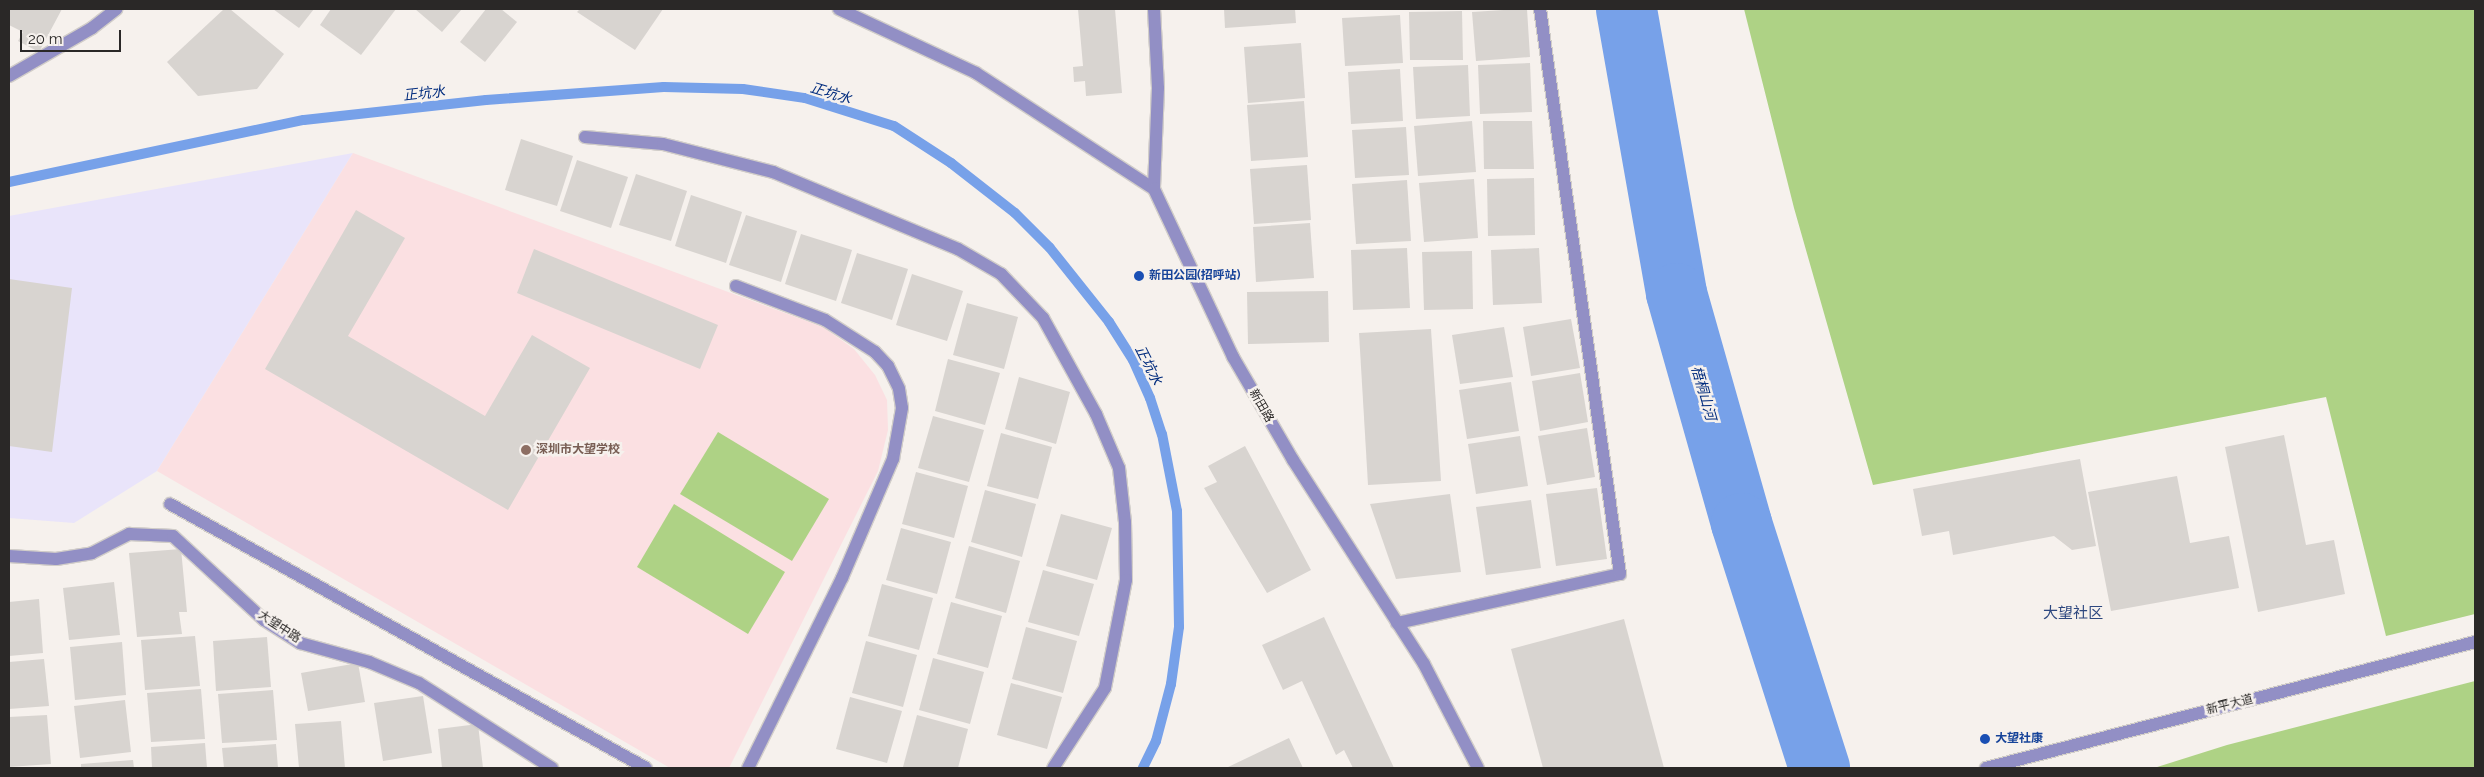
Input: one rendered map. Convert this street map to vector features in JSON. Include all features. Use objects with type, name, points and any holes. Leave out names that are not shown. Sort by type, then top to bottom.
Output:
[{"type":"street","points":[[9,76],[92,28],[116,9]]},
{"type":"street","points":[[839,9],[976,73],[1154,189]]},
{"type":"street","name":"新田路","points":[[1154,9],[1158,88],[1154,189],[1233,357],[1293,460],[1424,664],[1478,768]]},
{"type":"street","points":[[1397,623],[1620,574],[1540,9]]},
{"type":"street","points":[[585,137],[664,144],[773,172],[958,249],[1001,274],[1042,318],[1096,414],[1119,468],[1125,522],[1126,580],[1105,688],[1080,730],[1052,768]]},
{"type":"street","points":[[736,286],[825,320],[875,352],[888,366],[899,389],[902,408],[899,433],[886,476],[842,578],[748,768]]},
{"type":"street","points":[[170,504],[646,768]]},
{"type":"street","name":"大望中路","points":[[9,556],[56,559],[92,553],[129,534],[173,536],[264,620],[300,643],[369,662],[419,683],[552,768]]},
{"type":"street","name":"新平大道","points":[[1986,768],[2475,642]]},
{"type":"shaded area","points":[[353,153],[157,471],[74,523],[9,518],[9,216]]},
{"type":"shaded area","name":"深圳市大望学校","points":[[353,153],[823,327],[854,349],[875,375],[887,400],[888,430],[878,471],[729,768],[670,768],[157,471]]},
{"type":"green space","points":[[1744,9],[2475,9],[2475,614],[2386,636],[2326,397],[1873,485],[1794,208]]},
{"type":"green space","points":[[718,432],[829,499],[792,561],[680,494]]},
{"type":"green space","points":[[674,504],[785,572],[748,634],[637,567]]},
{"type":"green space","points":[[2475,681],[2475,768],[2154,768],[2227,745]]},
{"type":"building","points":[[9,9],[62,9],[39,52],[18,41],[23,32],[9,25]]},
{"type":"building","points":[[224,9],[230,9],[284,54],[257,89],[198,96],[167,62]]},
{"type":"building","points":[[273,9],[314,9],[299,28]]},
{"type":"building","points":[[331,9],[396,9],[361,55],[320,25]]},
{"type":"building","points":[[415,9],[462,9],[442,32]]},
{"type":"building","points":[[486,9],[501,9],[517,22],[485,62],[460,42]]},
{"type":"building","points":[[580,9],[663,9],[635,50],[577,12]]},
{"type":"building","points":[[1078,9],[1115,9],[1122,93],[1086,96],[1085,81],[1074,82],[1073,67],[1083,66]]},
{"type":"building","points":[[1224,9],[1295,9],[1296,23],[1225,28]]},
{"type":"building","points":[[1527,9],[1530,57],[1476,61],[1472,12]]},
{"type":"building","points":[[1462,11],[1463,60],[1410,60],[1409,12]]},
{"type":"building","points":[[1400,15],[1403,63],[1345,66],[1342,18]]},
{"type":"building","points":[[1301,43],[1305,98],[1248,103],[1244,47]]},
{"type":"building","points":[[1530,63],[1532,112],[1480,114],[1478,65]]},
{"type":"building","points":[[1468,65],[1470,116],[1416,119],[1413,67]]},
{"type":"building","points":[[1400,69],[1403,121],[1351,124],[1348,72]]},
{"type":"building","points":[[1304,101],[1308,157],[1251,161],[1247,105]]},
{"type":"building","points":[[1472,121],[1476,172],[1418,176],[1414,126]]},
{"type":"building","points":[[1483,121],[1532,121],[1534,169],[1484,169]]},
{"type":"building","points":[[1406,127],[1409,175],[1355,178],[1352,130]]},
{"type":"building","points":[[521,139],[573,156],[557,206],[505,190]]},
{"type":"building","points":[[577,160],[628,177],[611,228],[560,211]]},
{"type":"building","points":[[1307,165],[1311,220],[1254,224],[1250,169]]},
{"type":"building","points":[[636,174],[687,191],[671,241],[619,225]]},
{"type":"building","points":[[1534,178],[1535,235],[1488,236],[1487,179]]},
{"type":"building","points":[[1474,179],[1478,238],[1424,242],[1419,183]]},
{"type":"building","points":[[1407,180],[1411,241],[1356,244],[1352,184]]},
{"type":"building","points":[[691,195],[742,212],[726,263],[675,246]]},
{"type":"building","points":[[356,210],[405,238],[348,336],[485,416],[532,335],[590,368],[508,510],[265,369]]},
{"type":"building","points":[[746,215],[797,231],[781,282],[729,265]]},
{"type":"building","points":[[1310,223],[1314,278],[1256,282],[1253,227]]},
{"type":"building","points":[[801,234],[852,250],[836,301],[785,284]]},
{"type":"building","points":[[1407,248],[1410,308],[1353,310],[1351,250]]},
{"type":"building","points":[[1539,248],[1542,303],[1493,305],[1491,250]]},
{"type":"building","points":[[534,249],[718,325],[700,369],[517,293]]},
{"type":"building","points":[[1472,251],[1473,309],[1424,310],[1422,252]]},
{"type":"building","points":[[857,253],[908,269],[892,320],[841,303]]},
{"type":"building","points":[[912,274],[963,291],[947,341],[896,325]]},
{"type":"building","points":[[9,279],[72,288],[52,452],[9,446]]},
{"type":"building","points":[[1328,291],[1329,342],[1248,344],[1247,292]]},
{"type":"building","points":[[967,303],[1018,317],[1004,369],[953,355]]},
{"type":"building","points":[[1571,319],[1580,368],[1531,376],[1523,327]]},
{"type":"building","points":[[1504,327],[1513,377],[1460,384],[1452,335]]},
{"type":"building","points":[[1431,329],[1441,481],[1368,485],[1359,333]]},
{"type":"building","points":[[948,359],[1000,373],[985,425],[935,411]]},
{"type":"building","points":[[1580,373],[1588,422],[1540,431],[1532,381]]},
{"type":"building","points":[[1019,377],[1070,392],[1056,444],[1005,429]]},
{"type":"building","points":[[1511,382],[1519,431],[1467,439],[1459,390]]},
{"type":"building","points":[[933,416],[984,430],[969,482],[918,468]]},
{"type":"building","points":[[1587,428],[1595,477],[1547,485],[1538,436]]},
{"type":"building","points":[[1001,433],[1052,447],[1038,499],[987,486]]},
{"type":"building","points":[[2284,435],[2306,545],[2334,540],[2345,594],[2258,612],[2225,447]]},
{"type":"building","points":[[1520,436],[1528,486],[1476,494],[1468,444]]},
{"type":"building","points":[[1245,446],[1311,570],[1267,593],[1204,488],[1217,482],[1208,466]]},
{"type":"building","points":[[2080,459],[2096,546],[2072,550],[2054,536],[1953,555],[1949,531],[1922,536],[1913,489]]},
{"type":"building","points":[[916,472],[968,486],[954,538],[902,524]]},
{"type":"building","points":[[2177,476],[2190,543],[2229,536],[2239,588],[2111,611],[2088,492]]},
{"type":"building","points":[[1597,488],[1607,559],[1556,566],[1546,494]]},
{"type":"building","points":[[985,490],[1036,504],[1022,557],[971,542]]},
{"type":"building","points":[[1450,494],[1461,572],[1396,579],[1370,504]]},
{"type":"building","points":[[1531,500],[1541,568],[1486,575],[1476,507]]},
{"type":"building","points":[[1061,514],[1112,528],[1097,580],[1046,566]]},
{"type":"building","points":[[901,528],[951,542],[937,594],[886,580]]},
{"type":"building","points":[[969,546],[1020,561],[1006,613],[955,598]]},
{"type":"building","points":[[181,549],[187,612],[179,612],[182,634],[137,637],[129,553]]},
{"type":"building","points":[[1043,570],[1094,584],[1079,636],[1028,622]]},
{"type":"building","points":[[114,582],[120,635],[69,640],[63,588]]},
{"type":"building","points":[[882,584],[933,598],[919,650],[868,636]]},
{"type":"building","points":[[39,599],[43,653],[9,656],[9,602]]},
{"type":"building","points":[[951,602],[1002,616],[988,668],[937,654]]},
{"type":"building","points":[[1324,617],[1394,768],[1353,768],[1344,750],[1336,755],[1302,681],[1283,690],[1262,645]]},
{"type":"building","points":[[1624,619],[1664,768],[1543,768],[1511,649]]},
{"type":"building","points":[[1026,627],[1077,641],[1063,693],[1012,679]]},
{"type":"building","points":[[195,636],[200,686],[145,690],[141,640]]},
{"type":"building","points":[[267,637],[271,687],[216,691],[213,641]]},
{"type":"building","points":[[866,641],[917,655],[903,707],[852,693]]},
{"type":"building","points":[[122,642],[126,695],[75,700],[70,647]]},
{"type":"building","points":[[933,658],[984,672],[970,724],[919,710]]},
{"type":"building","points":[[44,659],[49,706],[9,709],[9,662]]},
{"type":"building","points":[[358,663],[365,702],[308,711],[301,673]]},
{"type":"building","points":[[1011,683],[1062,697],[1047,749],[997,735]]},
{"type":"building","points":[[201,689],[205,739],[151,742],[147,693]]},
{"type":"building","points":[[273,690],[277,740],[222,743],[218,694]]},
{"type":"building","points":[[423,696],[432,753],[383,761],[374,703]]},
{"type":"building","points":[[850,697],[902,711],[887,763],[836,749]]},
{"type":"building","points":[[125,700],[131,752],[80,758],[74,706]]},
{"type":"building","points":[[47,715],[51,764],[9,767],[9,717]]},
{"type":"building","points":[[917,715],[968,729],[958,768],[903,767]]},
{"type":"building","points":[[341,721],[345,768],[299,768],[295,724]]},
{"type":"building","points":[[478,724],[483,768],[442,768],[438,729]]},
{"type":"building","points":[[1289,738],[1303,768],[1226,768]]},
{"type":"building","points":[[205,743],[207,768],[152,768],[151,747]]},
{"type":"building","points":[[276,744],[278,768],[224,768],[222,748]]},
{"type":"building","points":[[133,760],[134,768],[81,768],[81,764]]},
{"type":"waterway","name":"梧桐山河","points":[[1626,9],[1676,293],[1741,523],[1819,768]]},
{"type":"waterway","name":"正坑水","points":[[9,182],[304,120],[486,100],[664,87],[743,89],[805,98],[894,126],[951,163],[1015,213],[1050,248],[1109,322],[1133,360],[1150,398],[1162,434],[1177,511],[1179,627],[1171,684],[1156,741],[1143,768]]},
{"type":"place","name":"新田公园(招呼站)","points":[[1139,276]]},
{"type":"place","name":"深圳市大望学校","points":[[526,450]]},
{"type":"place","name":"大望社康","points":[[1985,739]]},
{"type":"district","name":"大望社区","points":[[2073,614]]}]
